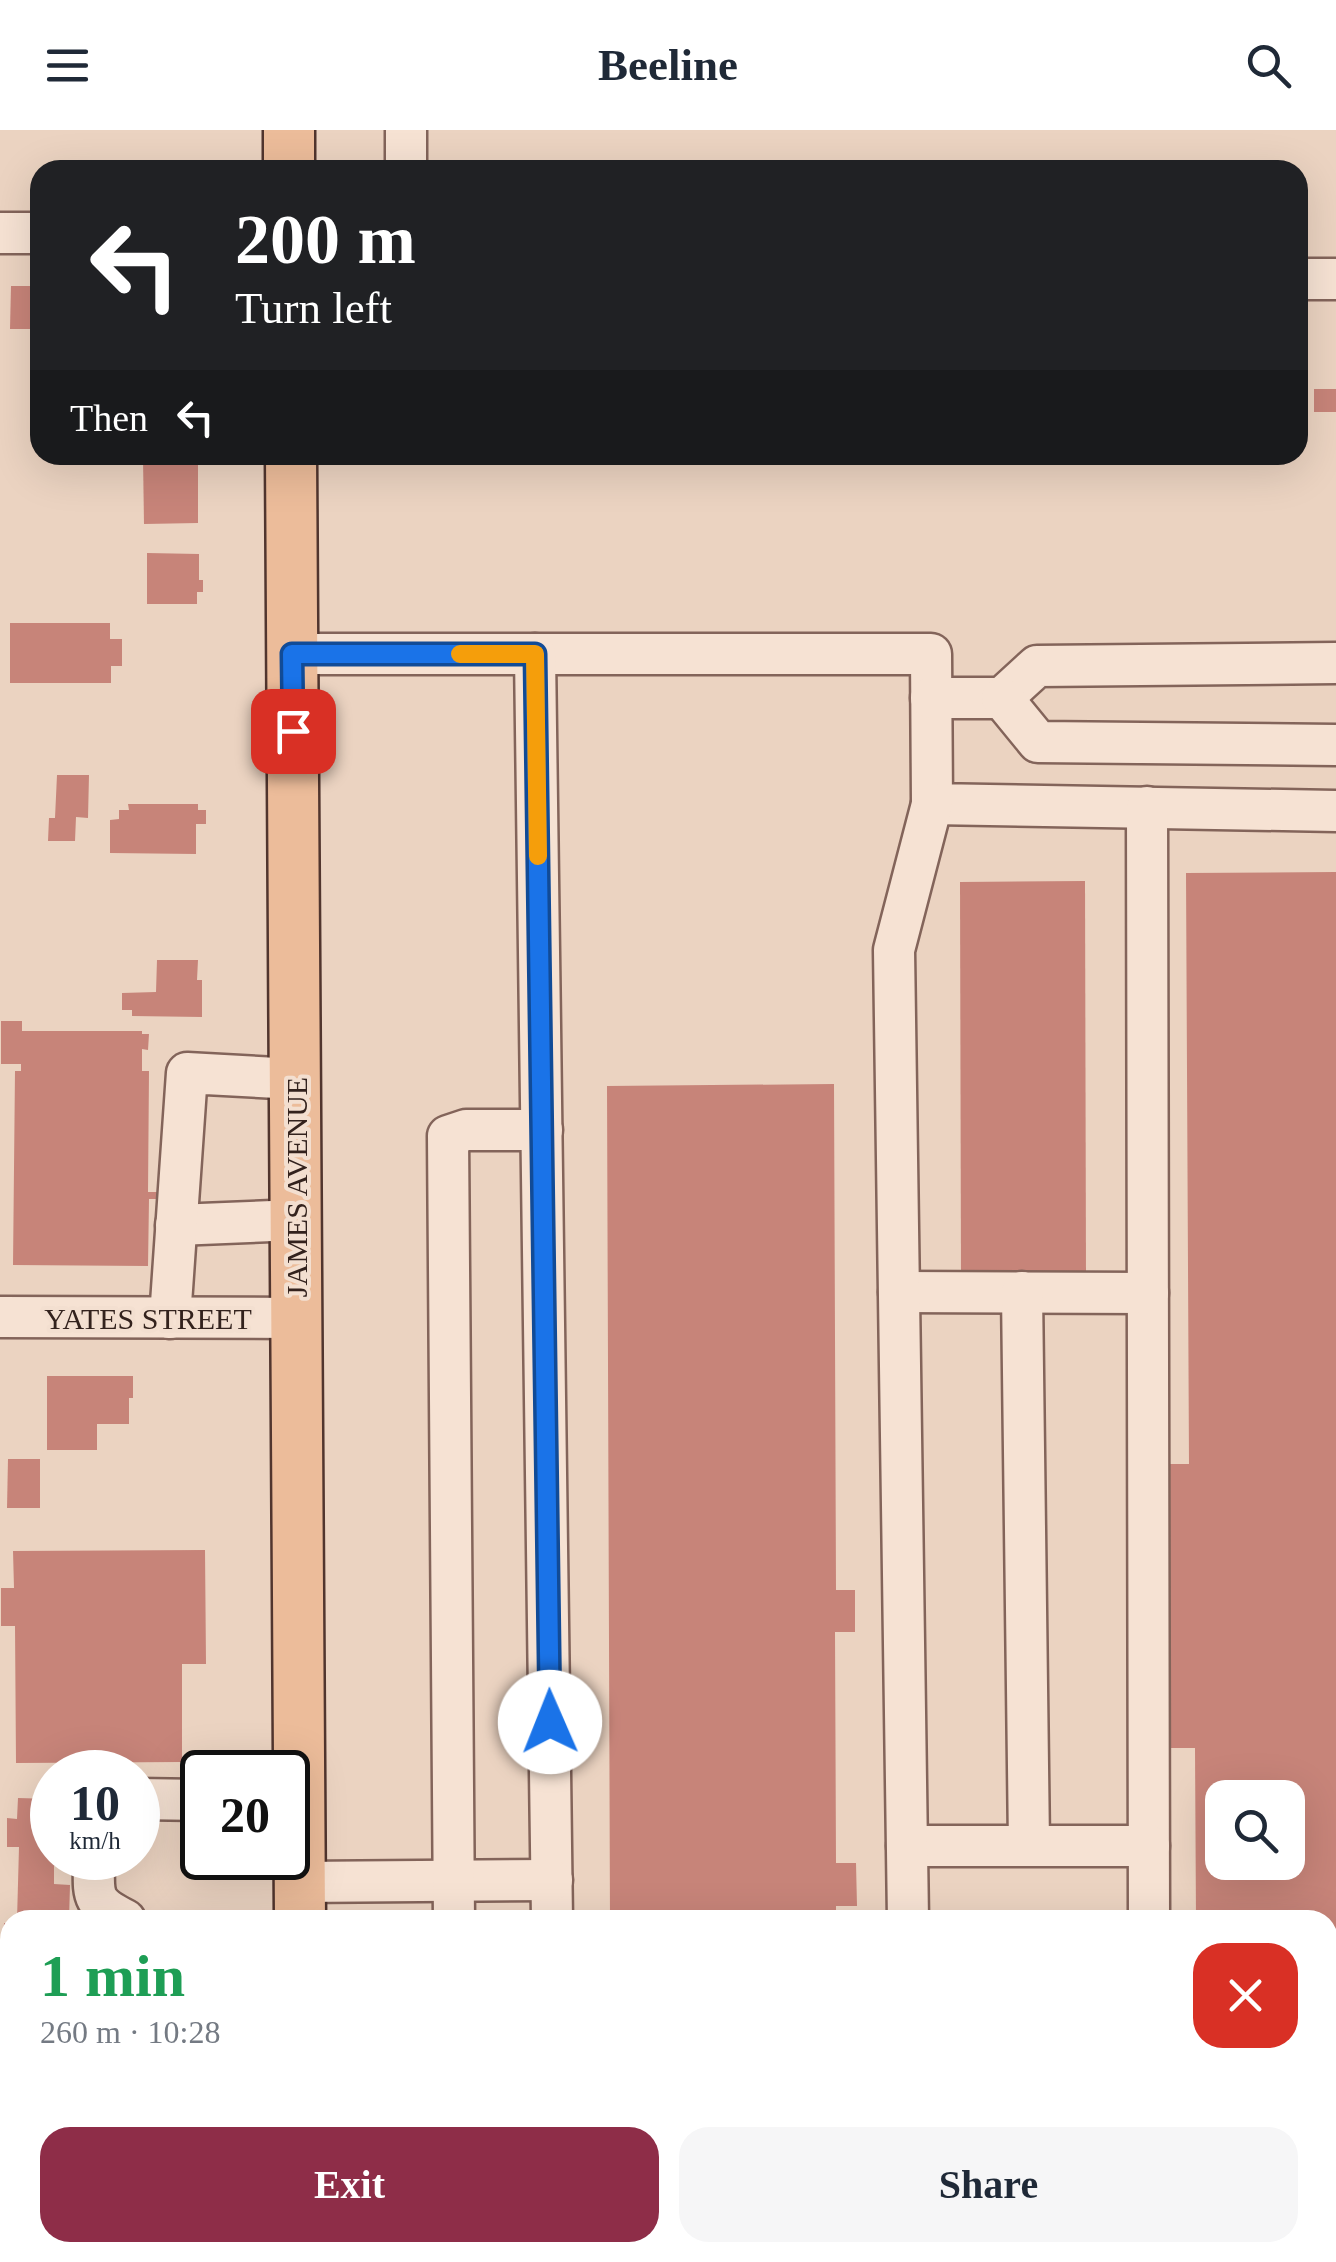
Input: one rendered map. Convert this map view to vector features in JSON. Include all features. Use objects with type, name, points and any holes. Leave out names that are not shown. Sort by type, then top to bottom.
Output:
[{"type":"main road","points":[[289,130],[289,160]]},
{"type":"main road","name":"JAMES AVENUE","points":[[291,465],[297,1318],[294,1750]]},
{"type":"street","points":[[406,130],[406,160]]},
{"type":"street","points":[[0,233],[30,233]]},
{"type":"street","points":[[1308,279],[1336,279]]},
{"type":"street","points":[[292,654],[930,654],[932,804],[894,950],[908,1910]]},
{"type":"street","points":[[535,654],[552,1910]]},
{"type":"street","points":[[931,698],[1002,698],[1036,666],[1336,663]]},
{"type":"street","points":[[1002,698],[1038,742],[1336,745]]},
{"type":"street","points":[[932,804],[1336,811]]},
{"type":"street","points":[[1147,807],[1150,1910]]},
{"type":"street","points":[[170,1318],[187,1073],[296,1079]]},
{"type":"street","points":[[454,1900],[448,1136],[466,1130],[542,1130]]},
{"type":"street","points":[[176,1225],[296,1220]]},
{"type":"street","points":[[899,1292],[1148,1293]]},
{"type":"street","points":[[1022,1292],[1028,1845]]},
{"type":"street","name":"YATES STREET","points":[[0,1317],[297,1318]]},
{"type":"street","points":[[907,1846],[1149,1846]]},
{"type":"street","points":[[94,1880],[94,1897],[104,1910]]},
{"type":"street","points":[[300,1901],[454,1900],[552,1880]]},
{"type":"building","points":[[11,286],[30,286],[30,329],[10,329]]},
{"type":"building","points":[[1314,389],[1336,389],[1336,412],[1314,412]]},
{"type":"building","points":[[143,465],[198,465],[198,523],[144,524]]},
{"type":"building","points":[[147,553],[199,554],[203,592],[197,592],[197,604],[147,604]]},
{"type":"building","points":[[10,623],[110,623],[110,639],[122,639],[122,666],[111,666],[111,683],[10,683]]},
{"type":"building","points":[[57,775],[89,775],[88,818],[76,817],[75,841],[48,841],[49,818],[55,818]]},
{"type":"building","points":[[128,804],[198,804],[198,810],[206,810],[206,824],[196,824],[196,854],[110,853],[110,820],[119,819],[119,810],[129,810]]},
{"type":"building","points":[[1336,872],[1336,1910],[1196,1910],[1195,1748],[1170,1748],[1168,1464],[1189,1464],[1186,873]]},
{"type":"building","points":[[1085,881],[1086,1277],[961,1277],[960,882]]},
{"type":"building","points":[[157,960],[198,960],[202,1017],[132,1016],[132,1010],[122,1010],[122,993],[156,992]]},
{"type":"building","points":[[1,1021],[22,1021],[22,1031],[149,1034],[148,1050],[142,1049],[142,1071],[149,1071],[148,1192],[161,1192],[161,1199],[149,1199],[148,1266],[13,1265],[15,1071],[21,1071],[21,1064],[1,1064]]},
{"type":"building","points":[[834,1084],[836,1590],[855,1590],[855,1632],[835,1632],[836,1863],[856,1863],[857,1906],[836,1906],[836,1910],[610,1910],[607,1086]]},
{"type":"building","points":[[47,1376],[133,1376],[129,1424],[97,1424],[97,1450],[47,1450]]},
{"type":"building","points":[[8,1459],[40,1459],[40,1508],[7,1508]]},
{"type":"building","points":[[205,1550],[206,1664],[182,1664],[180,1762],[160,1762],[160,1750],[30,1750],[30,1763],[16,1763],[15,1626],[1,1626],[1,1588],[14,1588],[13,1551]]},
{"type":"building","points":[[18,1798],[30,1798],[30,1880],[70,1885],[69,1910],[17,1910],[19,1847],[7,1847],[7,1818],[17,1819]]},
{"type":"slow traffic","points":[[460,654],[535,654],[538,856]]},
{"type":"route","points":[[293,731],[292,654],[535,654],[550,1722]]}]
